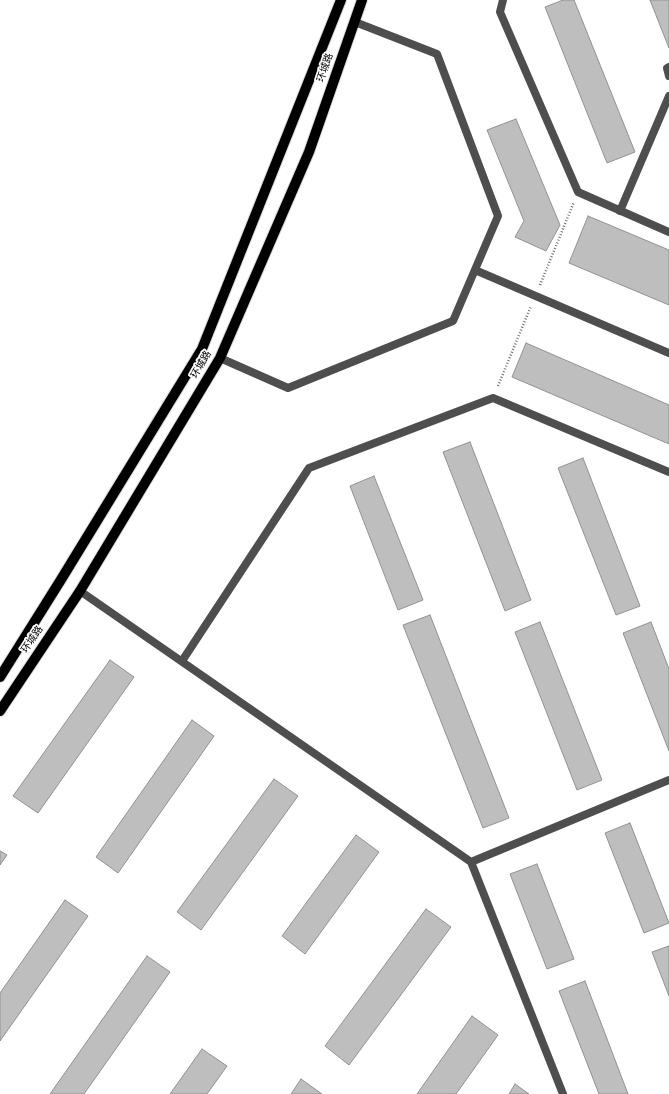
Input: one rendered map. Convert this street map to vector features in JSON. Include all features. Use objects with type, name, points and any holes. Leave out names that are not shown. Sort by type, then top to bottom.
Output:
[{"type":"main road","points":[[0,677],[202,349],[340,0]]},
{"type":"main road","name":"环城路","points":[[0,711],[80,591],[220,358],[309,152],[362,0]]},
{"type":"street","points":[[503,0],[500,12],[578,192],[669,232]]},
{"type":"street","points":[[220,358],[288,388],[453,321],[498,216],[437,54],[355,22]]},
{"type":"street","points":[[669,67],[667,68],[669,76]]},
{"type":"street","points":[[620,211],[669,96]]},
{"type":"street","points":[[475,270],[669,353]]},
{"type":"street","points":[[182,661],[309,468],[493,398],[669,472]]},
{"type":"street","points":[[80,591],[471,862],[563,1094]]},
{"type":"street","points":[[471,862],[669,780]]},
{"type":"building","points":[[563,0],[574,0],[635,152],[607,163],[545,7]]},
{"type":"building","points":[[650,0],[669,0],[669,48]]},
{"type":"building","points":[[516,119],[560,225],[546,251],[515,237],[524,221],[487,130]]},
{"type":"building","points":[[588,216],[669,250],[669,305],[569,263]]},
{"type":"building","points":[[526,343],[669,405],[669,444],[512,377]]},
{"type":"building","points":[[470,442],[531,600],[505,611],[443,452]]},
{"type":"building","points":[[583,458],[640,606],[616,615],[558,468]]},
{"type":"building","points":[[374,476],[423,600],[398,610],[350,486]]},
{"type":"building","points":[[430,615],[509,818],[483,828],[403,625]]},
{"type":"building","points":[[540,622],[602,780],[577,790],[515,632]]},
{"type":"building","points":[[651,622],[669,669],[669,751],[623,633]]},
{"type":"building","points":[[110,660],[134,677],[38,813],[13,796]]},
{"type":"building","points":[[192,720],[214,736],[118,873],[96,857]]},
{"type":"building","points":[[274,779],[298,796],[201,930],[177,912]]},
{"type":"building","points":[[630,823],[669,923],[644,933],[605,833]]},
{"type":"building","points":[[356,835],[379,852],[305,954],[282,936]]},
{"type":"building","points":[[0,851],[7,855],[0,865]]},
{"type":"building","points":[[537,864],[574,959],[547,969],[510,874]]},
{"type":"building","points":[[65,900],[88,916],[0,1041],[0,993]]},
{"type":"building","points":[[426,909],[451,927],[349,1065],[325,1046]]},
{"type":"building","points":[[669,946],[669,996],[652,952]]},
{"type":"building","points":[[147,956],[170,972],[84,1094],[50,1094]]},
{"type":"building","points":[[585,981],[628,1094],[599,1094],[559,991]]},
{"type":"building","points":[[472,1016],[498,1035],[456,1094],[417,1094]]},
{"type":"building","points":[[202,1049],[227,1066],[207,1094],[170,1094]]},
{"type":"building","points":[[301,1079],[322,1094],[291,1094]]},
{"type":"building","points":[[515,1084],[529,1094],[509,1094]]}]
